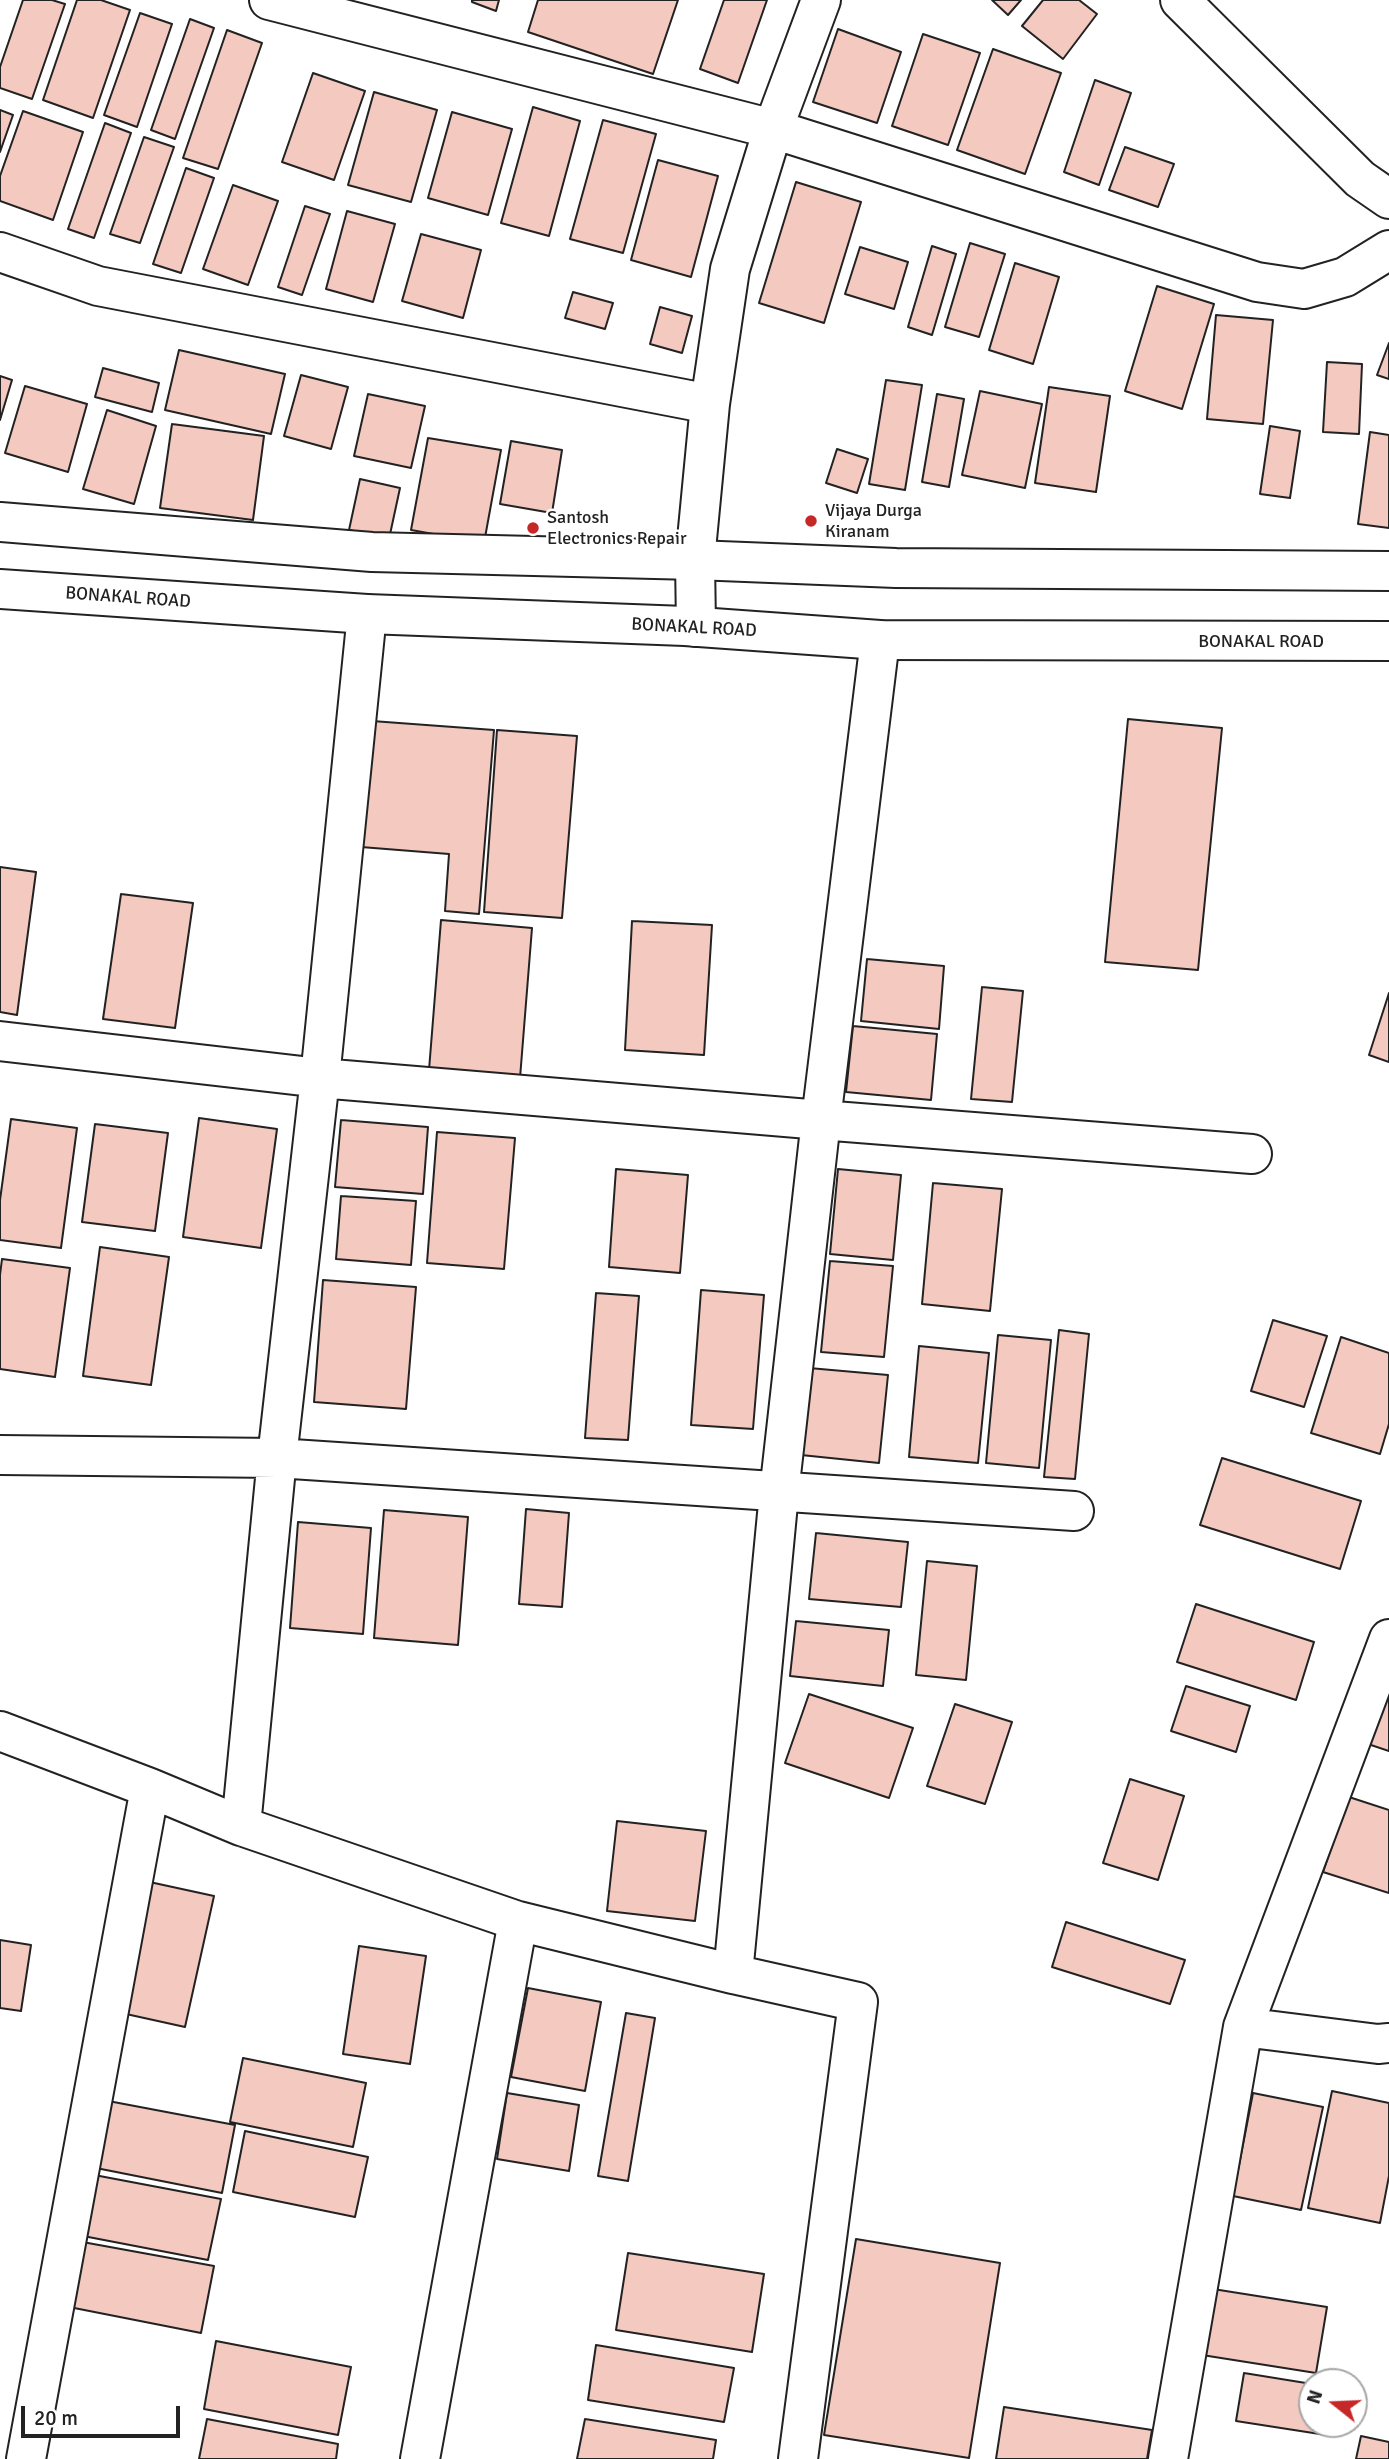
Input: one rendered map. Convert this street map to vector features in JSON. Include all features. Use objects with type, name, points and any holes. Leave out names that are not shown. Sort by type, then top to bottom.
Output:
[{"type":"street","points":[[269,0],[773,129],[1257,282],[1304,289],[1345,277],[1389,250]]},
{"type":"street","points":[[696,626],[695,560],[710,404],[730,270],[773,129],[821,0]]},
{"type":"street","points":[[1180,0],[1360,179],[1389,199]]},
{"type":"street","points":[[0,252],[98,286],[710,404]]},
{"type":"street","points":[[0,522],[372,552],[896,568],[1389,571]]},
{"type":"street","name":"BONAKAL ROAD","points":[[0,589],[367,614],[696,626],[880,640],[1389,641]]},
{"type":"street","points":[[241,1826],[276,1458],[320,1078],[367,614]]},
{"type":"street","points":[[733,1974],[779,1493],[821,1120],[880,640]]},
{"type":"street","points":[[0,1041],[320,1078],[1252,1153]]},
{"type":"street","points":[[0,1455],[276,1458],[1074,1511]]},
{"type":"street","points":[[1168,2459],[1243,2027],[1389,1639]]},
{"type":"street","points":[[0,1731],[241,1826],[518,1921],[733,1974],[858,2001],[798,2459]]},
{"type":"street","points":[[26,2459],[150,1788]]},
{"type":"street","points":[[420,2459],[518,1921]]},
{"type":"street","points":[[1243,2027],[1378,2044],[1389,2043]]},
{"type":"building","points":[[23,0],[52,0],[65,4],[32,99],[0,88],[0,67]]},
{"type":"building","points":[[77,0],[101,0],[130,10],[93,118],[43,100]]},
{"type":"building","points":[[472,0],[499,0],[496,11]]},
{"type":"building","points":[[538,0],[678,0],[653,74],[528,32]]},
{"type":"building","points":[[724,0],[767,0],[738,83],[700,69]]},
{"type":"building","points":[[992,0],[1021,0],[1008,15]]},
{"type":"building","points":[[1043,0],[1079,0],[1097,14],[1063,59],[1022,26]]},
{"type":"building","points":[[140,13],[172,24],[137,127],[104,115]]},
{"type":"building","points":[[190,19],[214,28],[175,139],[151,130]]},
{"type":"building","points":[[838,29],[901,52],[877,123],[813,102]]},
{"type":"building","points":[[227,30],[262,43],[218,169],[183,158]]},
{"type":"building","points":[[923,34],[980,53],[948,145],[892,126]]},
{"type":"building","points":[[993,49],[1061,73],[1025,174],[957,150]]},
{"type":"building","points":[[313,73],[365,91],[334,180],[282,162]]},
{"type":"building","points":[[1095,80],[1131,93],[1099,185],[1064,172]]},
{"type":"building","points":[[374,92],[437,110],[411,202],[348,185]]},
{"type":"building","points":[[533,107],[580,121],[549,236],[501,223]]},
{"type":"building","points":[[0,110],[13,115],[0,152]]},
{"type":"building","points":[[23,111],[83,132],[53,220],[0,201],[0,176]]},
{"type":"building","points":[[452,112],[512,129],[488,215],[428,198]]},
{"type":"building","points":[[603,120],[656,134],[623,253],[570,239]]},
{"type":"building","points":[[105,123],[131,133],[94,238],[68,229]]},
{"type":"building","points":[[144,137],[174,147],[140,243],[110,234]]},
{"type":"building","points":[[1125,147],[1174,164],[1158,207],[1109,190]]},
{"type":"building","points":[[658,160],[718,176],[691,277],[631,260]]},
{"type":"building","points":[[186,168],[214,178],[181,273],[153,264]]},
{"type":"building","points":[[796,182],[861,202],[824,323],[759,303]]},
{"type":"building","points":[[233,185],[278,201],[248,285],[203,269]]},
{"type":"building","points":[[305,206],[330,214],[302,295],[278,287]]},
{"type":"building","points":[[347,211],[395,224],[373,302],[326,289]]},
{"type":"building","points":[[421,234],[481,250],[463,318],[402,301]]},
{"type":"building","points":[[970,243],[1005,254],[979,337],[945,327]]},
{"type":"building","points":[[932,246],[956,254],[932,335],[908,327]]},
{"type":"building","points":[[860,247],[908,262],[894,309],[845,294]]},
{"type":"building","points":[[1015,263],[1059,277],[1033,364],[989,350]]},
{"type":"building","points":[[1157,286],[1214,304],[1182,409],[1125,391]]},
{"type":"building","points":[[573,292],[613,303],[605,329],[565,318]]},
{"type":"building","points":[[660,307],[692,316],[682,353],[650,344]]},
{"type":"building","points":[[1216,315],[1273,320],[1263,424],[1207,419]]},
{"type":"building","points":[[1389,343],[1389,379],[1377,375]]},
{"type":"building","points":[[179,350],[285,374],[271,434],[165,410]]},
{"type":"building","points":[[1327,362],[1362,364],[1359,434],[1323,432]]},
{"type":"building","points":[[103,368],[159,383],[152,412],[95,397]]},
{"type":"building","points":[[301,375],[348,387],[331,449],[284,436]]},
{"type":"building","points":[[0,376],[12,380],[0,420]]},
{"type":"building","points":[[886,380],[922,385],[905,490],[869,484]]},
{"type":"building","points":[[25,386],[87,404],[68,472],[5,453]]},
{"type":"building","points":[[1049,387],[1110,396],[1096,492],[1035,483]]},
{"type":"building","points":[[980,391],[1042,404],[1025,488],[962,475]]},
{"type":"building","points":[[368,394],[425,406],[411,468],[354,456]]},
{"type":"building","points":[[937,394],[964,399],[949,487],[922,482]]},
{"type":"building","points":[[107,410],[156,426],[134,504],[83,489]]},
{"type":"building","points":[[172,424],[264,436],[253,520],[160,508]]},
{"type":"building","points":[[1270,426],[1300,431],[1290,498],[1260,494]]},
{"type":"building","points":[[1370,432],[1389,435],[1389,528],[1358,524]]},
{"type":"building","points":[[428,438],[501,450],[484,543],[411,530]]},
{"type":"building","points":[[511,441],[562,450],[552,513],[500,504]]},
{"type":"building","points":[[837,449],[868,459],[857,493],[826,483]]},
{"type":"building","points":[[360,479],[400,488],[389,539],[349,530]]},
{"type":"building","points":[[1128,719],[1222,728],[1198,970],[1105,962]]},
{"type":"building","points":[[372,721],[494,730],[479,914],[445,911],[449,854],[361,847]]},
{"type":"building","points":[[497,730],[577,736],[562,918],[484,912]]},
{"type":"building","points":[[0,867],[36,872],[17,1015],[0,1012]]},
{"type":"building","points":[[121,894],[193,903],[175,1028],[103,1019]]},
{"type":"building","points":[[441,920],[532,928],[520,1078],[429,1070]]},
{"type":"building","points":[[632,921],[712,925],[704,1055],[625,1050]]},
{"type":"building","points":[[867,959],[944,966],[939,1029],[861,1021]]},
{"type":"building","points":[[982,987],[1023,991],[1012,1102],[971,1099]]},
{"type":"building","points":[[1389,993],[1389,1062],[1369,1055]]},
{"type":"building","points":[[853,1026],[937,1034],[931,1100],[846,1092]]},
{"type":"building","points":[[199,1118],[277,1129],[261,1248],[183,1237]]},
{"type":"building","points":[[11,1119],[77,1128],[61,1248],[0,1240],[0,1200]]},
{"type":"building","points":[[341,1120],[428,1127],[423,1194],[335,1187]]},
{"type":"building","points":[[95,1124],[168,1133],[155,1231],[82,1222]]},
{"type":"building","points":[[437,1132],[515,1138],[504,1269],[427,1263]]},
{"type":"building","points":[[616,1169],[688,1175],[680,1273],[609,1267]]},
{"type":"building","points":[[838,1169],[901,1175],[893,1260],[830,1254]]},
{"type":"building","points":[[933,1183],[1002,1189],[990,1311],[922,1304]]},
{"type":"building","points":[[341,1196],[416,1201],[411,1265],[336,1259]]},
{"type":"building","points":[[100,1247],[169,1257],[151,1385],[83,1376]]},
{"type":"building","points":[[2,1259],[70,1268],[55,1377],[0,1369]]},
{"type":"building","points":[[830,1261],[893,1266],[884,1357],[821,1352]]},
{"type":"building","points":[[323,1280],[416,1287],[406,1409],[314,1402]]},
{"type":"building","points":[[701,1290],[764,1295],[753,1429],[691,1425]]},
{"type":"building","points":[[596,1293],[639,1296],[628,1440],[585,1438]]},
{"type":"building","points":[[1273,1320],[1327,1336],[1304,1407],[1251,1391]]},
{"type":"building","points":[[1059,1330],[1089,1334],[1075,1479],[1044,1477]]},
{"type":"building","points":[[998,1335],[1051,1340],[1039,1468],[986,1463]]},
{"type":"building","points":[[1341,1337],[1389,1353],[1389,1424],[1380,1454],[1311,1433]]},
{"type":"building","points":[[919,1346],[989,1353],[978,1463],[909,1457]]},
{"type":"building","points":[[809,1368],[888,1375],[879,1463],[801,1455]]},
{"type":"building","points":[[1222,1458],[1361,1501],[1340,1569],[1200,1525]]},
{"type":"building","points":[[526,1509],[569,1513],[562,1607],[519,1604]]},
{"type":"building","points":[[384,1510],[468,1517],[458,1645],[374,1638]]},
{"type":"building","points":[[298,1522],[371,1528],[363,1634],[290,1628]]},
{"type":"building","points":[[816,1533],[908,1542],[901,1607],[809,1599]]},
{"type":"building","points":[[927,1561],[977,1566],[966,1680],[916,1675]]},
{"type":"building","points":[[1196,1604],[1314,1642],[1296,1700],[1177,1662]]},
{"type":"building","points":[[796,1621],[889,1630],[883,1686],[790,1676]]},
{"type":"building","points":[[1389,1680],[1389,1751],[1356,1740]]},
{"type":"building","points":[[1186,1686],[1250,1706],[1236,1752],[1171,1731]]},
{"type":"building","points":[[809,1694],[913,1728],[889,1798],[785,1763]]},
{"type":"building","points":[[955,1704],[1012,1722],[985,1804],[927,1786]]},
{"type":"building","points":[[1130,1779],[1184,1796],[1158,1880],[1103,1863]]},
{"type":"building","points":[[1349,1797],[1389,1810],[1389,1893],[1323,1872]]},
{"type":"building","points":[[617,1821],[706,1831],[695,1921],[607,1911]]},
{"type":"building","points":[[145,1881],[214,1896],[185,2027],[117,2012]]},
{"type":"building","points":[[1066,1922],[1185,1960],[1170,2004],[1052,1967]]},
{"type":"building","points":[[0,1940],[31,1945],[21,2011],[0,2008]]},
{"type":"building","points":[[359,1946],[426,1956],[410,2064],[343,2054]]},
{"type":"building","points":[[528,1988],[601,2002],[585,2091],[511,2077]]},
{"type":"building","points":[[626,2013],[655,2018],[628,2181],[598,2176]]},
{"type":"building","points":[[243,2058],[366,2083],[353,2147],[230,2122]]},
{"type":"building","points":[[1332,2091],[1389,2103],[1389,2176],[1380,2223],[1308,2208]]},
{"type":"building","points":[[507,2093],[579,2105],[569,2171],[497,2159]]},
{"type":"building","points":[[1253,2093],[1323,2107],[1301,2210],[1233,2196]]},
{"type":"building","points":[[103,2100],[235,2125],[222,2193],[91,2167]]},
{"type":"building","points":[[245,2131],[368,2157],[355,2217],[233,2192]]},
{"type":"building","points":[[89,2174],[221,2199],[208,2260],[78,2235]]},
{"type":"building","points":[[856,2239],[1000,2263],[969,2458],[824,2435]]},
{"type":"building","points":[[77,2241],[214,2266],[201,2333],[64,2306]]},
{"type":"building","points":[[628,2253],[764,2274],[752,2352],[616,2330]]},
{"type":"building","points":[[1213,2289],[1327,2307],[1317,2368],[1298,2368],[1298,2370],[1202,2355]]},
{"type":"building","points":[[216,2341],[351,2367],[338,2435],[204,2409]]},
{"type":"building","points":[[596,2345],[734,2368],[724,2422],[588,2400]]},
{"type":"building","points":[[1244,2373],[1298,2382],[1298,2431],[1236,2421]]},
{"type":"building","points":[[1004,2407],[1152,2430],[1147,2459],[996,2459]]},
{"type":"building","points":[[207,2419],[338,2444],[336,2459],[199,2459]]},
{"type":"building","points":[[585,2419],[716,2440],[713,2459],[577,2459]]},
{"type":"building","points":[[1361,2438],[1389,2442],[1389,2459],[1356,2459]]},
{"type":"place","name":"Vijaya Durga Kiranam","points":[[811,521]]},
{"type":"place","name":"Santosh Electronics Repair","points":[[533,528]]}]
